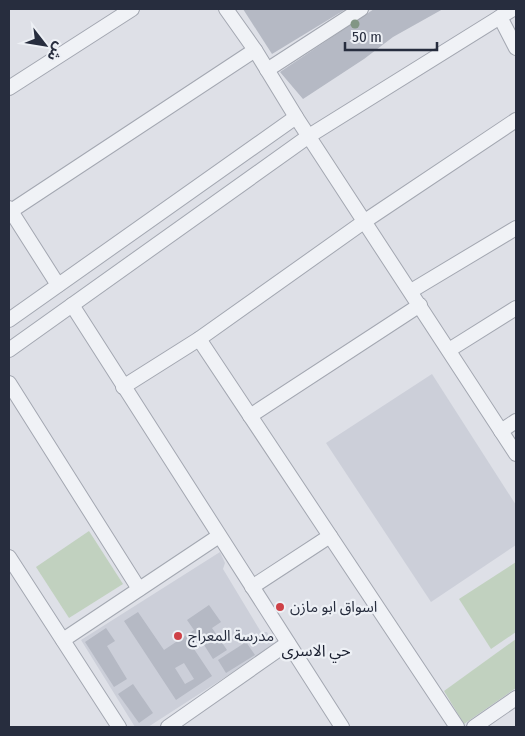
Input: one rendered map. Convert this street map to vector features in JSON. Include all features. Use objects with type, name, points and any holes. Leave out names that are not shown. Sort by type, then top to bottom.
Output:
[{"type":"street","points":[[9,88],[132,9]]},
{"type":"street","points":[[226,9],[255,50],[296,117],[516,454]]},
{"type":"street","points":[[267,70],[361,9]]},
{"type":"street","points":[[9,350],[309,136],[513,9]]},
{"type":"street","points":[[500,17],[516,48]]},
{"type":"street","points":[[58,285],[10,209],[255,50]]},
{"type":"street","points":[[9,320],[296,117]]},
{"type":"street","points":[[123,386],[199,339],[365,221],[516,120]]},
{"type":"street","points":[[411,291],[516,228]]},
{"type":"street","points":[[72,305],[341,727]]},
{"type":"street","points":[[250,416],[420,306]]},
{"type":"street","points":[[449,350],[516,308]]},
{"type":"street","points":[[199,339],[457,727]]},
{"type":"street","points":[[9,383],[139,589]]},
{"type":"street","points":[[501,430],[516,421]]},
{"type":"street","points":[[62,640],[219,536]]},
{"type":"street","points":[[252,587],[330,536]]},
{"type":"street","points":[[9,558],[119,727]]},
{"type":"street","points":[[168,727],[288,643]]},
{"type":"street","points":[[474,727],[516,698]]},
{"type":"shaded area","points":[[432,374],[516,505],[516,545],[431,602],[326,443]]},
{"type":"shaded area","name":"مدرسة المعراج","points":[[220,552],[225,563],[223,569],[261,632],[267,632],[275,645],[148,727],[135,727],[81,640]]},
{"type":"green space","points":[[89,531],[123,584],[69,618],[36,567]]},
{"type":"green space","points":[[516,562],[516,632],[491,649],[459,599]]},
{"type":"green space","points":[[516,639],[516,688],[464,724],[444,691]]},
{"type":"building","points":[[243,9],[346,9],[272,54]]},
{"type":"building","points":[[374,9],[443,9],[393,37],[364,59],[303,99],[280,72]]},
{"type":"building","points":[[209,605],[221,622],[212,628],[227,650],[213,659],[199,637],[190,643],[212,676],[176,700],[124,621],[138,612],[164,650],[194,630],[187,620]],"holes":[[[184,663],[194,679],[185,684],[175,668]]]},
{"type":"building","points":[[106,628],[115,641],[107,646],[127,679],[114,687],[85,642]]},
{"type":"building","points":[[246,642],[255,655],[226,673],[218,660]]},
{"type":"building","points":[[133,684],[153,713],[139,723],[118,694]]},
{"type":"place","name":"اسواق ابو مازن","points":[[280,607]]},
{"type":"place","name":"مدرسة المعراج","points":[[178,636]]},
{"type":"district","name":"حي الاسرى","points":[[316,650]]}]
